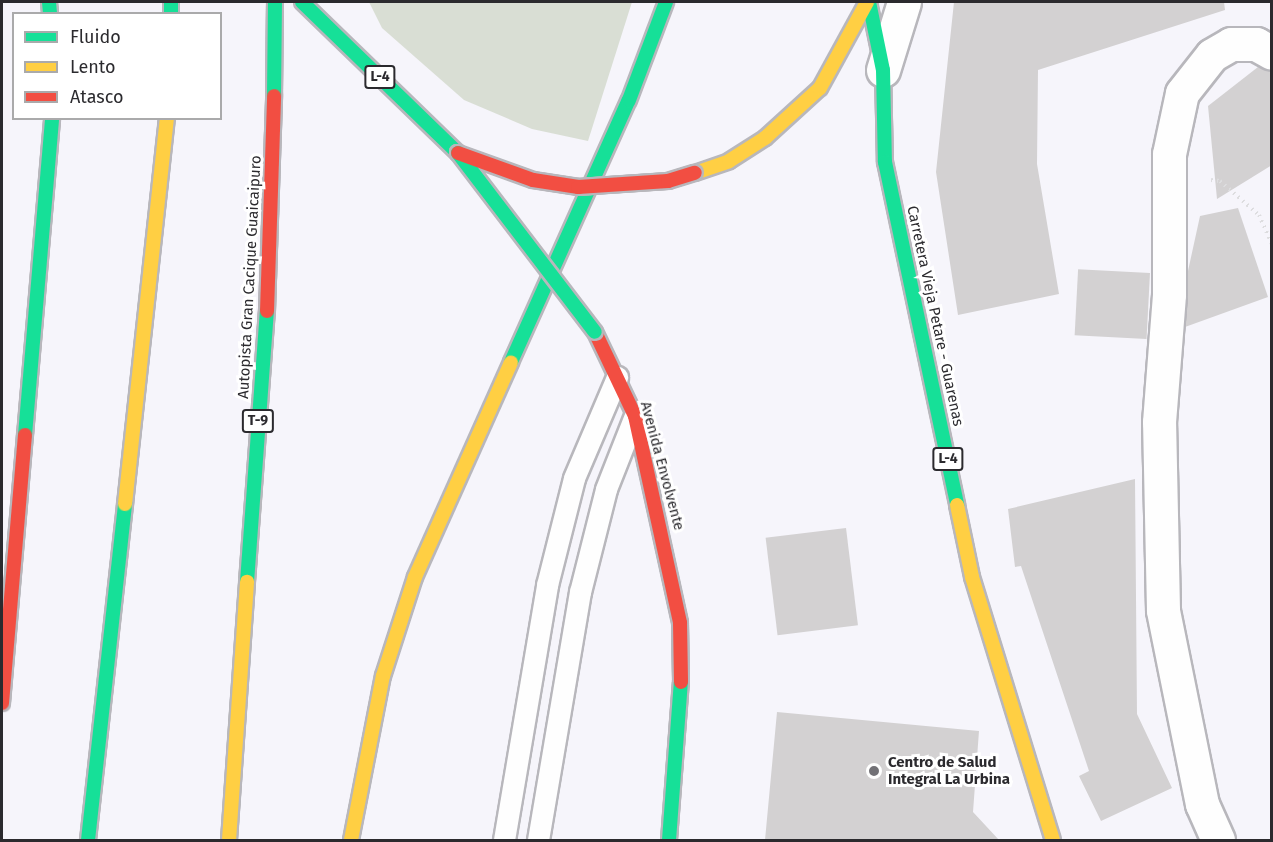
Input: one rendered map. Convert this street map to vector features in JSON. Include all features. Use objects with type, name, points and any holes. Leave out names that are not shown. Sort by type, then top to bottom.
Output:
[{"type":"main road","name":"Autopista Gran Cacique Guaicaipuro","points":[[229,840],[273,220],[275,2]]},
{"type":"main road","name":"Avenida Envolvente","points":[[302,2],[458,153],[595,332],[635,416],[680,624],[682,725],[669,840]]},
{"type":"main road","points":[[351,840],[383,676],[416,577],[630,100],[666,2]]},
{"type":"main road","points":[[458,153],[533,180],[578,187],[668,181],[729,161],[765,138],[820,88],[868,2]]},
{"type":"main road","name":"Carretera Vieja Petare - Guarenas","points":[[868,2],[883,69],[885,162],[972,577],[1053,840]]},
{"type":"main road","points":[[2,703],[52,120]]},
{"type":"main road","points":[[88,840],[167,120]]},
{"type":"street","points":[[883,69],[904,2]]},
{"type":"street","points":[[1218,840],[1202,804],[1163,610],[1159,422],[1170,178],[1182,93],[1195,72],[1231,44],[1256,44],[1272,53]]},
{"type":"lane","points":[[504,840],[547,585],[574,478],[616,377]]},
{"type":"lane","points":[[538,840],[580,592],[606,489],[635,416]]},
{"type":"path","points":[[1170,178],[1220,181],[1258,215],[1272,244]]},
{"type":"shaded area","points":[[369,2],[632,2],[588,141],[532,129],[464,100],[382,28]]},
{"type":"building","points":[[954,2],[1224,2],[1225,10],[1038,70],[1037,164],[1059,294],[958,315],[936,172]]},
{"type":"building","points":[[1258,67],[1272,72],[1272,165],[1217,199],[1208,106]]},
{"type":"building","points":[[1238,208],[1268,297],[1185,327],[1188,271],[1200,216]]},
{"type":"building","points":[[1078,269],[1150,273],[1147,339],[1075,335]]},
{"type":"building","points":[[1135,479],[1137,714],[1172,788],[1101,821],[1079,776],[1089,771],[1021,566],[1015,567],[1008,509]]},
{"type":"building","points":[[846,528],[858,625],[778,635],[766,538]]},
{"type":"building","name":"Centro de Salud Integral La Urbina","points":[[777,712],[979,731],[973,812],[999,840],[765,840]]},
{"type":"traffic: fast","points":[[49,2],[50,12]]},
{"type":"traffic: fast","points":[[171,2],[171,12]]},
{"type":"traffic: fast","points":[[274,96],[275,2]]},
{"type":"traffic: fast","points":[[302,2],[458,153]]},
{"type":"traffic: fast","points":[[511,362],[629,100],[666,2]]},
{"type":"traffic: fast","points":[[869,2],[883,70],[885,162],[957,505]]},
{"type":"traffic: fast","points":[[25,435],[52,120]]},
{"type":"traffic: fast","points":[[458,153],[595,332]]},
{"type":"traffic: fast","points":[[247,582],[267,311]]},
{"type":"traffic: fast","points":[[88,840],[125,504]]},
{"type":"traffic: fast","points":[[669,840],[681,682]]},
{"type":"traffic: slow","points":[[695,173],[729,161],[765,138],[820,88],[867,2]]},
{"type":"traffic: slow","points":[[125,504],[167,120]]},
{"type":"traffic: slow","points":[[351,840],[383,676],[415,577],[511,362]]},
{"type":"traffic: slow","points":[[957,505],[972,577],[1053,840]]},
{"type":"traffic: slow","points":[[229,840],[247,582]]},
{"type":"traffic: jam","points":[[267,311],[274,96]]},
{"type":"traffic: jam","points":[[458,153],[533,180],[578,187],[668,181],[695,173]]},
{"type":"traffic: jam","points":[[595,332],[635,416],[680,623],[681,682]]},
{"type":"traffic: jam","points":[[2,703],[25,435]]},
{"type":"place","name":"Centro de Salud Integral La Urbina","points":[[874,771]]}]
